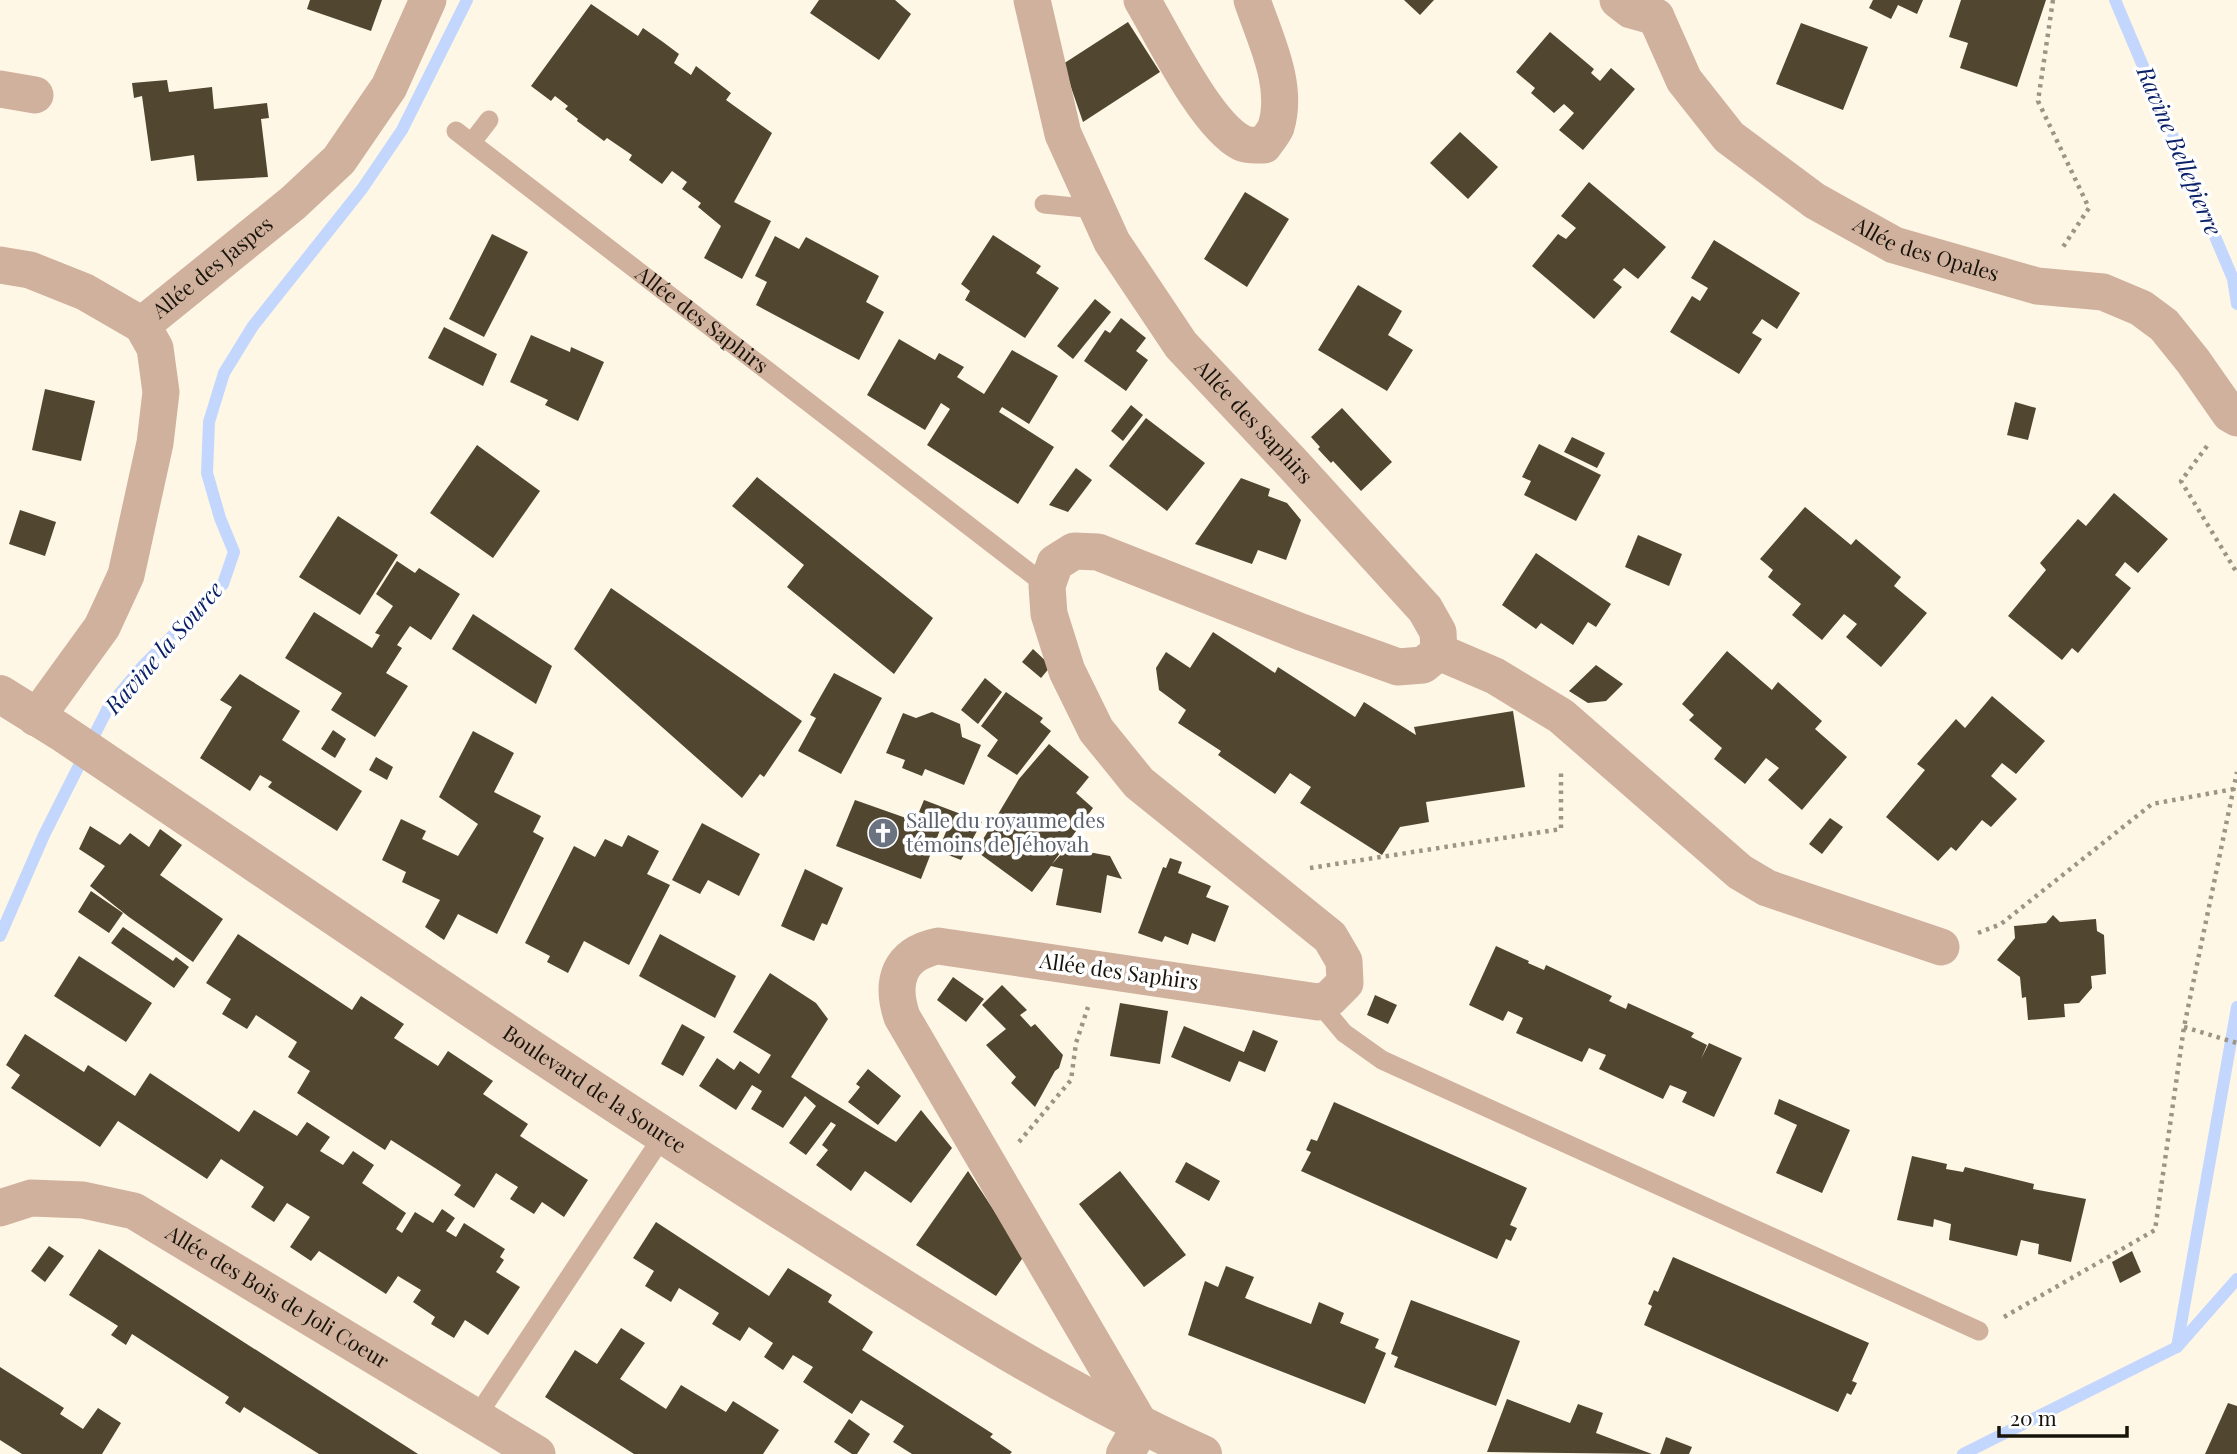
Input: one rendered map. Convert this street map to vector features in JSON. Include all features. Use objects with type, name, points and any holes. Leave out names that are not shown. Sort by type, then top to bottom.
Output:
[{"type":"street","name":"Allée des Jaspes","points":[[48,725],[102,627],[126,575],[155,443],[161,392],[155,348],[142,325],[293,203],[339,160],[389,87],[428,0]]},
{"type":"street","name":"Allée des Saphirs","points":[[1032,0],[1063,134],[1112,242],[1181,345],[1425,609],[1438,632],[1439,652]]},
{"type":"street","points":[[1142,0],[1206,109],[1244,144],[1264,145],[1275,130],[1280,107],[1276,68],[1252,0]]},
{"type":"street","points":[[1618,0],[1631,10],[1664,8]]},
{"type":"street","name":"Allée des Opales","points":[[1664,8],[1684,80],[1729,137],[1815,201],[1894,244],[2037,286],[2103,292],[2141,308],[2164,326],[2234,416]]},
{"type":"street","points":[[0,265],[30,270],[85,292],[142,325]]},
{"type":"street","points":[[1318,1002],[1329,999],[1345,983],[1344,961],[1330,937],[1139,783],[1096,730],[1067,671],[1049,614],[1047,586],[1055,563],[1074,551],[1098,552],[1398,667],[1423,665],[1439,652],[1495,676],[1561,716],[1740,872],[1758,883],[1941,947]]},
{"type":"street","name":"Boulevard de la Source","points":[[0,694],[663,1136],[981,1337],[1133,1440],[1203,1454]]},
{"type":"street","name":"Allée des Saphirs","points":[[1133,1440],[993,1173],[902,1017],[898,1004],[898,982],[904,963],[919,950],[938,946],[1318,1002]]},
{"type":"street","name":"Allée des Bois de Joli Coeur","points":[[0,1208],[31,1198],[83,1200],[134,1211],[537,1454]]},
{"type":"lane","name":"Allée des Saphirs","points":[[489,120],[464,136],[1047,586]]},
{"type":"lane","points":[[1044,204],[1096,208]]},
{"type":"lane","points":[[1318,1002],[1345,1033],[1382,1060],[1979,1331]]},
{"type":"lane","points":[[477,1416],[663,1136]]},
{"type":"path","points":[[2037,286],[2089,208],[2038,101],[2053,0]]},
{"type":"path","points":[[2234,416],[2181,481],[2237,573]]},
{"type":"path","points":[[1255,876],[1561,829],[1561,716]]},
{"type":"path","points":[[1979,1331],[2155,1230],[2184,1027],[2237,772]]},
{"type":"path","points":[[1941,947],[2001,924],[2152,804],[2234,789]]},
{"type":"path","points":[[993,1173],[1072,1080],[1076,1043],[1100,970]]},
{"type":"path","points":[[2184,1027],[2237,1043]]},
{"type":"building","points":[[310,0],[382,0],[371,31],[307,9]]},
{"type":"building","points":[[819,0],[895,0],[911,14],[879,60],[810,13]]},
{"type":"building","points":[[1404,0],[1434,0],[1420,15]]},
{"type":"building","points":[[1873,0],[1923,0],[1917,14],[1898,5],[1891,19],[1869,8]]},
{"type":"building","points":[[1961,0],[2046,0],[2017,87],[1960,68],[1968,43],[1949,37]]},
{"type":"building","points":[[591,4],[638,36],[643,28],[663,42],[679,54],[674,63],[691,75],[696,66],[731,93],[726,100],[772,133],[734,202],[771,221],[742,279],[704,258],[721,226],[698,207],[701,203],[682,189],[687,182],[672,171],[662,184],[629,160],[632,155],[607,138],[604,141],[577,121],[578,119],[565,109],[568,106],[555,96],[551,101],[531,86]]},
{"type":"building","points":[[1128,22],[1160,72],[1083,122],[1063,64]]},
{"type":"building","points":[[1801,23],[1868,47],[1843,110],[1776,84]]},
{"type":"building","points":[[1550,32],[1594,69],[1591,73],[1600,81],[1611,68],[1635,89],[1583,150],[1559,130],[1574,113],[1564,104],[1554,113],[1531,93],[1535,88],[1516,72]]},
{"type":"building","points":[[167,80],[169,92],[212,87],[214,109],[267,103],[269,118],[261,119],[268,177],[197,181],[194,155],[151,161],[142,96],[134,98],[132,83]]},
{"type":"building","points":[[1460,132],[1498,167],[1468,199],[1430,163]]},
{"type":"building","points":[[1589,182],[1666,247],[1638,279],[1624,268],[1613,280],[1622,287],[1594,319],[1532,266],[1558,234],[1566,239],[1576,228],[1561,216]]},
{"type":"building","points":[[1245,192],[1289,219],[1247,287],[1204,259]]},
{"type":"building","points":[[492,234],[528,252],[484,337],[449,319]]},
{"type":"building","points":[[993,235],[1041,266],[1036,273],[1059,288],[1025,338],[965,300],[970,291],[961,284]]},
{"type":"building","points":[[775,236],[799,249],[806,237],[879,276],[866,302],[884,312],[859,360],[756,305],[767,282],[755,276]]},
{"type":"building","points":[[1714,240],[1800,293],[1777,329],[1762,319],[1752,333],[1762,339],[1739,374],[1670,332],[1692,296],[1700,301],[1708,288],[1691,278]]},
{"type":"building","points":[[1358,285],[1402,311],[1388,335],[1413,350],[1387,391],[1318,350]]},
{"type":"building","points":[[1095,299],[1111,312],[1073,359],[1057,346]]},
{"type":"building","points":[[1121,318],[1146,338],[1136,351],[1148,360],[1126,391],[1084,361],[1105,330],[1110,333]]},
{"type":"building","points":[[444,327],[497,354],[483,386],[428,358]]},
{"type":"building","points":[[531,335],[570,352],[571,347],[604,362],[578,421],[545,405],[548,400],[510,382]]},
{"type":"building","points":[[899,339],[935,360],[939,353],[964,367],[957,377],[984,394],[1012,350],[1058,376],[1029,424],[1002,407],[999,412],[1054,447],[1018,504],[927,445],[950,409],[941,403],[925,430],[867,395]]},
{"type":"building","points":[[45,389],[95,401],[81,461],[32,450]]},
{"type":"building","points":[[2015,402],[2036,408],[2028,440],[2007,435]]},
{"type":"building","points":[[1131,405],[1143,415],[1123,441],[1111,431]]},
{"type":"building","points":[[1342,408],[1392,462],[1361,491],[1318,449],[1320,447],[1311,437]]},
{"type":"building","points":[[1146,418],[1205,463],[1167,511],[1109,466]]},
{"type":"building","points":[[1572,437],[1605,453],[1597,468],[1564,452]]},
{"type":"building","points":[[1539,444],[1601,475],[1576,521],[1524,495],[1531,481],[1522,477]]},
{"type":"building","points":[[477,445],[540,491],[493,558],[430,513]]},
{"type":"building","points":[[1076,468],[1092,480],[1068,512],[1049,505]]},
{"type":"building","points":[[757,477],[933,618],[894,674],[787,587],[804,565],[732,506]]},
{"type":"building","points":[[1241,478],[1270,489],[1268,496],[1287,503],[1301,520],[1286,560],[1258,550],[1252,564],[1195,544]]},
{"type":"building","points":[[2114,493],[2168,539],[2138,573],[2125,562],[2115,575],[2131,588],[2078,653],[2072,648],[2062,660],[2008,616],[2046,570],[2040,563],[2078,519],[2086,526]]},
{"type":"building","points":[[1805,507],[1851,545],[1856,539],[1901,577],[1894,586],[1927,613],[1881,667],[1846,637],[1857,624],[1844,614],[1822,640],[1792,615],[1801,604],[1768,577],[1773,570],[1760,559]]},
{"type":"building","points":[[20,510],[56,522],[45,556],[9,544]]},
{"type":"building","points":[[338,516],[398,555],[360,615],[299,577]]},
{"type":"building","points":[[1638,535],[1682,554],[1669,586],[1625,567]]},
{"type":"building","points":[[1536,553],[1611,604],[1596,627],[1588,622],[1573,645],[1541,623],[1536,629],[1502,605]]},
{"type":"building","points":[[397,561],[415,573],[419,568],[460,594],[431,640],[410,626],[397,645],[402,648],[386,673],[408,686],[375,737],[331,710],[342,693],[285,658],[314,612],[372,648],[380,635],[375,633],[393,606],[376,594]]},
{"type":"building","points":[[611,588],[802,721],[764,777],[760,774],[742,798],[574,649]]},
{"type":"building","points":[[473,614],[552,666],[536,704],[452,649]]},
{"type":"building","points":[[1213,632],[1275,673],[1278,667],[1355,717],[1364,702],[1416,735],[1414,727],[1513,711],[1525,787],[1426,802],[1429,822],[1400,827],[1382,855],[1300,803],[1311,787],[1290,773],[1275,794],[1218,755],[1221,751],[1178,723],[1186,710],[1159,690],[1156,668],[1166,652],[1190,668]]},
{"type":"building","points":[[1033,649],[1051,666],[1041,678],[1022,662]]},
{"type":"building","points":[[1727,651],[1772,690],[1778,682],[1822,721],[1815,729],[1847,757],[1802,810],[1768,780],[1779,768],[1766,758],[1745,784],[1714,759],[1722,748],[1689,720],[1694,715],[1682,704]]},
{"type":"building","points":[[1596,665],[1623,684],[1606,701],[1588,703],[1569,691]]},
{"type":"building","points":[[834,673],[882,698],[841,774],[798,751],[816,718],[810,715]]},
{"type":"building","points":[[240,674],[300,711],[282,740],[362,791],[337,831],[268,787],[272,782],[260,775],[250,791],[200,758],[232,707],[220,700]]},
{"type":"building","points":[[985,678],[1002,692],[978,724],[961,710]]},
{"type":"building","points":[[1006,692],[1043,718],[1040,722],[1051,731],[1017,775],[987,756],[998,740],[981,726]]},
{"type":"building","points":[[1992,696],[2045,741],[2016,774],[2002,763],[1991,776],[2017,799],[1991,827],[1982,820],[1956,851],[1951,847],[1938,861],[1886,817],[1925,770],[1917,764],[1956,719],[1965,728]]},
{"type":"building","points":[[932,712],[960,724],[962,737],[981,745],[964,785],[925,769],[922,776],[902,768],[905,760],[886,753],[903,713],[916,718]]},
{"type":"building","points":[[333,730],[346,739],[335,758],[321,749]]},
{"type":"building","points":[[473,731],[514,753],[494,792],[541,816],[533,832],[544,838],[497,934],[458,914],[444,940],[425,927],[440,900],[402,882],[406,872],[382,860],[401,819],[426,831],[422,839],[458,856],[478,824],[439,797]]},
{"type":"building","points":[[1049,744],[1089,777],[1076,793],[1093,808],[1052,864],[1067,848],[1110,856],[1122,879],[1107,875],[1101,913],[1056,905],[1063,869],[1051,866],[1032,892],[976,851],[1019,779]]},
{"type":"building","points":[[376,757],[393,767],[387,780],[369,770]]},
{"type":"building","name":"Salle du royaume des témoins de Jéhovah","points":[[855,800],[940,830],[921,879],[836,846]]},
{"type":"building","points":[[924,800],[982,822],[961,860],[938,851],[948,827],[923,818],[924,814],[919,812]]},
{"type":"building","points":[[1830,818],[1843,827],[1822,854],[1809,844]]},
{"type":"building","points":[[702,823],[760,854],[739,896],[708,880],[700,894],[672,880]]},
{"type":"building","points":[[90,826],[120,845],[130,833],[149,847],[160,829],[182,845],[160,875],[223,919],[193,962],[90,886],[105,866],[79,849]]},
{"type":"building","points":[[628,835],[659,851],[647,874],[670,885],[629,965],[584,941],[568,973],[547,962],[550,956],[525,943],[574,846],[595,857],[605,839],[622,847]]},
{"type":"building","points":[[1170,858],[1182,862],[1178,873],[1211,886],[1206,897],[1229,906],[1215,942],[1192,933],[1188,945],[1165,936],[1162,942],[1138,933],[1163,867],[1166,868]]},
{"type":"building","points":[[805,869],[843,888],[827,925],[822,923],[814,941],[781,926]]},
{"type":"building","points":[[91,891],[123,913],[109,933],[78,912]]},
{"type":"building","points":[[2053,915],[2060,922],[2096,919],[2097,931],[2104,935],[2106,974],[2091,976],[2092,988],[2079,1003],[2064,1004],[2065,1017],[2028,1020],[2026,997],[2022,998],[2020,977],[1997,960],[2015,938],[2014,926],[2046,923]]},
{"type":"building","points":[[123,927],[173,961],[176,957],[189,967],[174,988],[111,943]]},
{"type":"building","points":[[238,934],[352,1010],[361,996],[404,1024],[394,1038],[438,1066],[448,1051],[493,1081],[483,1094],[528,1124],[520,1136],[588,1180],[564,1217],[542,1202],[534,1214],[510,1199],[518,1187],[496,1173],[474,1208],[454,1195],[461,1185],[435,1168],[391,1140],[385,1150],[297,1093],[310,1071],[288,1057],[297,1042],[256,1015],[247,1029],[222,1014],[231,999],[206,983]]},
{"type":"building","points":[[660,934],[736,976],[715,1018],[639,976]]},
{"type":"building","points":[[1496,946],[1544,970],[1546,965],[1612,996],[1609,1001],[1626,1009],[1628,1003],[1694,1033],[1691,1037],[1707,1045],[1701,1059],[1709,1043],[1742,1058],[1714,1117],[1682,1102],[1687,1092],[1670,1085],[1663,1099],[1599,1069],[1606,1055],[1589,1048],[1582,1062],[1516,1033],[1523,1018],[1508,1011],[1503,1021],[1469,1005]]},
{"type":"building","points":[[79,956],[152,1003],[126,1042],[54,996]]},
{"type":"building","points":[[770,973],[816,1003],[828,1019],[791,1077],[896,1142],[921,1110],[952,1148],[911,1203],[865,1171],[851,1191],[816,1165],[828,1150],[822,1145],[836,1125],[831,1122],[806,1155],[789,1143],[816,1106],[805,1096],[783,1128],[751,1109],[762,1091],[752,1085],[736,1110],[699,1086],[717,1058],[734,1070],[740,1061],[759,1074],[771,1055],[733,1032]]},
{"type":"building","points":[[953,977],[984,999],[966,1022],[937,1000]]},
{"type":"building","points":[[1002,985],[1027,1010],[1020,1015],[1031,1027],[1035,1024],[1063,1055],[1059,1068],[1035,1107],[1011,1083],[1016,1077],[986,1045],[1006,1029],[982,1005]]},
{"type":"building","points":[[1375,995],[1397,1005],[1388,1024],[1367,1015]]},
{"type":"building","points":[[1120,1003],[1168,1011],[1160,1064],[1110,1056]]},
{"type":"building","points":[[682,1024],[705,1037],[683,1076],[661,1064]]},
{"type":"building","points":[[1184,1026],[1244,1052],[1253,1030],[1278,1041],[1265,1072],[1239,1061],[1230,1082],[1171,1057]]},
{"type":"building","points":[[25,1034],[84,1072],[88,1065],[135,1096],[150,1073],[239,1132],[254,1110],[297,1136],[307,1122],[330,1137],[320,1151],[343,1165],[353,1151],[374,1165],[362,1183],[406,1213],[396,1229],[402,1233],[415,1212],[433,1223],[442,1209],[455,1218],[446,1231],[456,1237],[464,1223],[505,1249],[500,1257],[504,1260],[496,1272],[520,1287],[488,1335],[465,1320],[454,1338],[431,1324],[435,1317],[413,1302],[421,1290],[398,1276],[386,1294],[319,1251],[311,1261],[290,1247],[310,1217],[287,1203],[274,1222],[251,1207],[264,1187],[221,1159],[207,1179],[118,1121],[100,1147],[11,1088],[20,1075],[6,1065]]},
{"type":"building","points":[[868,1069],[901,1096],[878,1125],[848,1102],[860,1087],[856,1084]]},
{"type":"building","points":[[1779,1099],[1850,1130],[1822,1193],[1776,1173],[1797,1125],[1774,1114]]},
{"type":"building","points":[[1334,1102],[1527,1188],[1510,1225],[1517,1228],[1511,1241],[1506,1239],[1497,1259],[1301,1171],[1311,1152],[1306,1150],[1311,1139],[1317,1141]]},
{"type":"building","points":[[1912,1156],[1947,1164],[1946,1169],[1963,1172],[1965,1167],[2034,1184],[2033,1189],[2086,1199],[2071,1262],[2038,1254],[2039,1244],[2021,1240],[2017,1256],[1949,1240],[1951,1224],[1934,1219],[1933,1227],[1897,1220]]},
{"type":"building","points":[[1186,1162],[1220,1181],[1209,1201],[1175,1182]]},
{"type":"building","points":[[968,1171],[1024,1256],[996,1296],[916,1245]]},
{"type":"building","points":[[1120,1171],[1186,1255],[1144,1287],[1079,1204]]},
{"type":"building","points":[[656,1222],[769,1296],[788,1268],[832,1295],[828,1302],[873,1332],[862,1350],[993,1434],[990,1437],[1012,1452],[912,1454],[893,1442],[904,1426],[861,1400],[852,1414],[803,1382],[813,1367],[793,1355],[783,1370],[764,1357],[773,1343],[749,1327],[740,1341],[712,1324],[719,1313],[679,1288],[671,1302],[645,1286],[654,1271],[633,1258]]},
{"type":"building","points":[[49,1246],[64,1256],[45,1282],[31,1271]]},
{"type":"building","points":[[99,1249],[418,1454],[319,1454],[244,1407],[240,1413],[225,1403],[229,1397],[132,1334],[126,1345],[111,1335],[118,1326],[69,1295]]},
{"type":"building","points":[[2132,1251],[2141,1272],[2120,1283],[2112,1262]]},
{"type":"building","points":[[1673,1257],[1869,1343],[1852,1381],[1857,1383],[1851,1395],[1847,1393],[1838,1412],[1644,1325],[1652,1306],[1648,1304],[1654,1290],[1658,1292]]},
{"type":"building","points":[[1226,1266],[1254,1277],[1245,1298],[1311,1324],[1319,1302],[1344,1313],[1340,1323],[1379,1339],[1375,1348],[1386,1353],[1365,1404],[1188,1335],[1205,1281],[1218,1287]]},
{"type":"building","points":[[1411,1300],[1520,1341],[1496,1406],[1394,1367],[1398,1357],[1391,1354]]},
{"type":"building","points":[[621,1328],[645,1343],[620,1379],[666,1409],[681,1385],[726,1412],[733,1401],[779,1430],[763,1454],[634,1454],[545,1397],[575,1350],[597,1364]]},
{"type":"building","points":[[0,1367],[64,1408],[60,1414],[83,1429],[98,1408],[121,1423],[102,1454],[22,1454],[0,1440]]},
{"type":"building","points":[[1507,1399],[1570,1423],[1578,1404],[1603,1413],[1596,1433],[1652,1454],[1487,1452]]},
{"type":"building","points":[[2228,1403],[2237,1406],[2237,1454],[2205,1454]]},
{"type":"building","points":[[849,1419],[870,1434],[857,1454],[852,1454],[834,1442]]},
{"type":"building","points":[[1666,1437],[1692,1447],[1689,1454],[1660,1454]]},
{"type":"waterway","name":"Ravine la Source","points":[[0,936],[44,835],[109,706],[141,668],[223,584],[234,552],[220,518],[207,473],[209,422],[224,373],[253,326],[362,189],[402,130],[467,0]]},
{"type":"waterway","name":"Ravine Bellepierre","points":[[2115,0],[2233,279],[2237,304]]},
{"type":"waterway","points":[[2177,1347],[2237,1007]]},
{"type":"waterway","points":[[1963,1454],[2177,1347],[2237,1279]]},
{"type":"place","name":"Salle du royaume des témoins de Jéhovah","points":[[883,833]]}]
